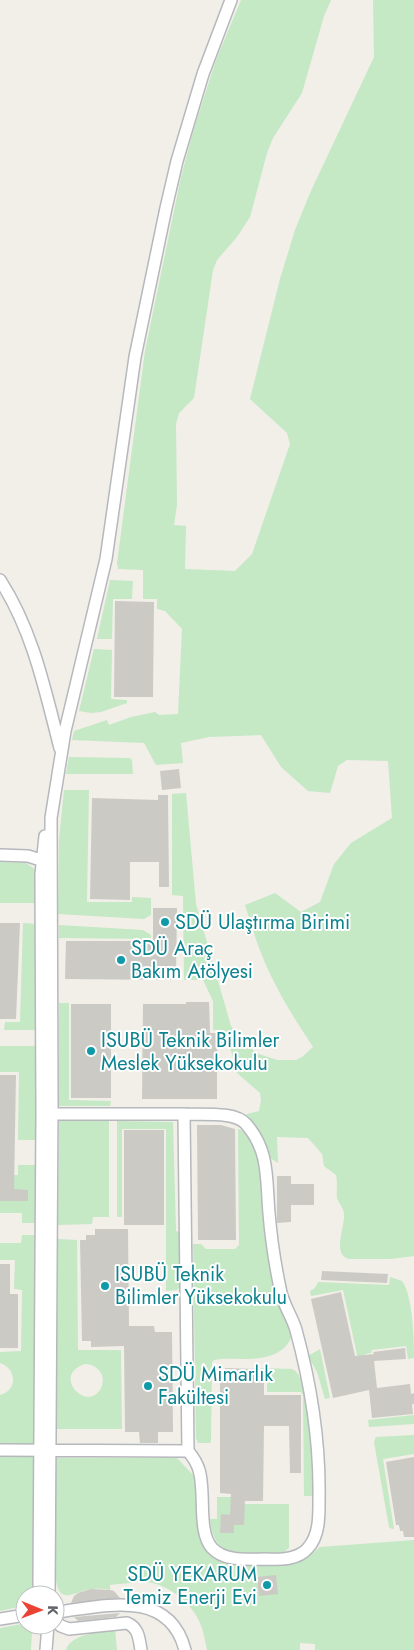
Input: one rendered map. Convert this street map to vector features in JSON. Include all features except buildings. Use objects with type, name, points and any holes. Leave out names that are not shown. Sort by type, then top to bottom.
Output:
[{"type":"street","points":[[49,1585],[45,1451],[47,1114],[46,862],[44,841],[51,818],[61,752],[106,559],[135,357],[166,208],[177,162],[203,74],[231,0]]},
{"type":"street","points":[[0,580],[25,626],[35,654],[61,752]]},
{"type":"street","points":[[0,855],[28,856],[46,862]]},
{"type":"street","points":[[47,1114],[184,1114],[217,1115],[240,1119],[250,1130],[266,1160],[269,1214],[280,1288],[283,1301],[296,1331],[314,1406],[317,1429],[318,1521],[315,1536],[308,1548],[292,1557],[273,1560],[230,1558],[216,1552],[209,1544],[205,1534],[201,1476],[198,1465],[188,1451],[184,1114]]},
{"type":"street","points":[[0,1450],[188,1451]]},
{"type":"street","points":[[39,1585],[45,1451]]},
{"type":"street","points":[[65,1613],[118,1604],[148,1608],[160,1614],[173,1625],[182,1639],[185,1650]]},
{"type":"street","points":[[0,1619],[15,1617]]},
{"type":"street","points":[[65,1628],[68,1629],[127,1623],[132,1625],[138,1633],[141,1650]]},
{"type":"street","points":[[46,1650],[47,1635]]},
{"type":"green space","points":[[241,0],[331,0],[324,16],[302,93],[273,138],[267,153],[250,217],[237,237],[217,260],[213,270],[194,398],[179,413],[176,424],[177,505],[174,525],[186,526],[185,569],[235,571],[252,554],[290,444],[287,433],[250,399],[280,279],[295,230],[310,193],[374,57],[373,0],[414,0],[414,1256],[391,1259],[349,1259],[341,1252],[344,1213],[337,1198],[336,1175],[324,1166],[322,1154],[308,1138],[277,1137],[278,1163],[270,1158],[263,1143],[246,1118],[247,1114],[259,1111],[260,1093],[237,1073],[230,1047],[220,1045],[220,1030],[213,1030],[213,1001],[203,980],[184,980],[183,896],[172,895],[172,794],[186,793],[196,904],[231,1026],[247,1046],[259,1054],[277,1060],[296,1060],[302,1057],[313,1047],[291,1013],[272,977],[261,953],[245,905],[275,893],[301,912],[320,902],[334,864],[351,843],[392,818],[388,761],[347,760],[338,766],[330,793],[308,791],[281,767],[261,735],[209,737],[181,743],[183,763],[156,765],[144,743],[72,740],[74,731],[107,720],[109,725],[131,717],[155,712],[159,715],[178,714],[182,629],[165,611],[157,609],[157,599],[143,599],[143,570],[118,569],[117,563],[145,351],[181,177],[216,60]]},
{"type":"green space","points":[[110,580],[133,581],[132,599],[113,599],[112,639],[97,639]]},
{"type":"green space","points":[[94,649],[112,650],[111,699],[127,700],[127,703],[101,712],[91,713],[79,711]]},
{"type":"green space","points":[[69,757],[130,758],[132,760],[133,774],[66,774]]},
{"type":"green space","points":[[64,790],[89,790],[87,902],[132,902],[132,897],[151,898],[151,915],[144,919],[58,914],[59,840]]},
{"type":"green space","points":[[0,862],[26,863],[36,870],[36,903],[0,903]]},
{"type":"green space","points":[[23,923],[36,924],[36,1030],[4,1030],[5,1022],[20,1022]]},
{"type":"green space","points":[[59,925],[143,930],[151,935],[151,939],[59,938]]},
{"type":"green space","points":[[59,1003],[69,1003],[69,1100],[111,1101],[110,1106],[59,1106]]},
{"type":"green space","points":[[0,1046],[35,1046],[35,1140],[18,1140],[19,1072],[0,1072]]},
{"type":"green space","points":[[59,1121],[109,1121],[109,1217],[93,1217],[92,1224],[58,1225]]},
{"type":"green space","points":[[117,1121],[173,1122],[176,1231],[179,1232],[179,1288],[177,1290],[166,1291],[166,1129],[122,1129],[122,1217],[117,1217]]},
{"type":"green space","points":[[238,1129],[250,1139],[259,1158],[262,1178],[263,1220],[269,1266],[276,1291],[288,1320],[291,1338],[286,1346],[270,1356],[251,1359],[221,1359],[212,1362],[211,1441],[210,1443],[198,1443],[196,1438],[193,1244],[201,1244],[206,1249],[235,1249],[239,1245]]},
{"type":"green space","points":[[18,1165],[35,1165],[35,1223],[22,1223],[22,1213],[0,1213],[0,1175],[18,1175]]},
{"type":"green space","points":[[22,1235],[35,1235],[34,1444],[0,1444],[0,1395],[10,1389],[13,1379],[10,1370],[0,1363],[0,1352],[21,1351],[22,1290],[14,1289],[15,1260],[0,1260],[0,1243],[21,1243]]},
{"type":"green space","points":[[58,1239],[77,1240],[78,1350],[121,1350],[122,1429],[56,1429]],"holes":[[[89,1364],[100,1371],[103,1383],[95,1395],[88,1397],[81,1395],[75,1390],[71,1383],[71,1376],[75,1369]]]},
{"type":"green space","points":[[390,1277],[402,1281],[409,1297],[414,1358],[408,1359],[406,1346],[372,1350],[371,1353],[365,1354],[366,1364],[359,1364],[343,1290],[311,1296],[310,1291],[315,1288],[318,1282],[389,1285]]},
{"type":"green space","points":[[320,1349],[330,1398],[325,1399],[317,1372],[308,1356]]},
{"type":"green space","points":[[261,1368],[292,1369],[299,1376],[308,1406],[313,1468],[313,1496],[304,1496],[303,1395],[301,1392],[267,1392],[267,1374],[261,1374]]},
{"type":"green space","points":[[414,1415],[414,1424],[369,1427],[368,1420]]},
{"type":"green space","points":[[414,1435],[414,1454],[383,1459],[394,1529],[392,1529],[389,1527],[374,1442],[376,1437]]},
{"type":"green space","points":[[0,1456],[33,1457],[33,1585],[15,1585],[15,1608],[0,1611]]},
{"type":"green space","points":[[56,1458],[177,1458],[194,1476],[202,1545],[209,1555],[226,1563],[240,1565],[287,1565],[306,1559],[320,1547],[414,1540],[414,1650],[315,1650],[315,1644],[300,1643],[300,1650],[207,1650],[200,1623],[191,1608],[163,1586],[137,1582],[110,1585],[110,1590],[86,1590],[67,1595],[65,1594],[65,1585],[57,1585]]},
{"type":"green space","points":[[217,1497],[241,1497],[241,1504],[289,1504],[289,1548],[279,1553],[254,1554],[233,1553],[225,1549],[218,1543],[213,1533],[210,1519],[217,1519]]},
{"type":"green space","points":[[15,1625],[15,1635],[32,1635],[31,1650],[0,1650],[0,1628]]},
{"type":"green space","points":[[115,1629],[117,1650],[66,1650],[73,1640],[80,1637]]},
{"type":"place","name":"SDÜ Ulaştırma Birimi","points":[[165,922]]},
{"type":"place","name":"SDÜ Araç Bakım Atölyesi","points":[[121,960]]},
{"type":"place","name":"ISUBÜ Teknik Bilimler Meslek Yüksekokulu","points":[[91,1051]]},
{"type":"place","name":"ISUBÜ Teknik Bilimler Yüksekokulu","points":[[105,1286]]},
{"type":"place","name":"SDÜ Mimarlık Fakültesi","points":[[148,1386]]},
{"type":"place","name":"SDÜ YEKARUM Temiz Enerji Evi","points":[[267,1585]]}]
